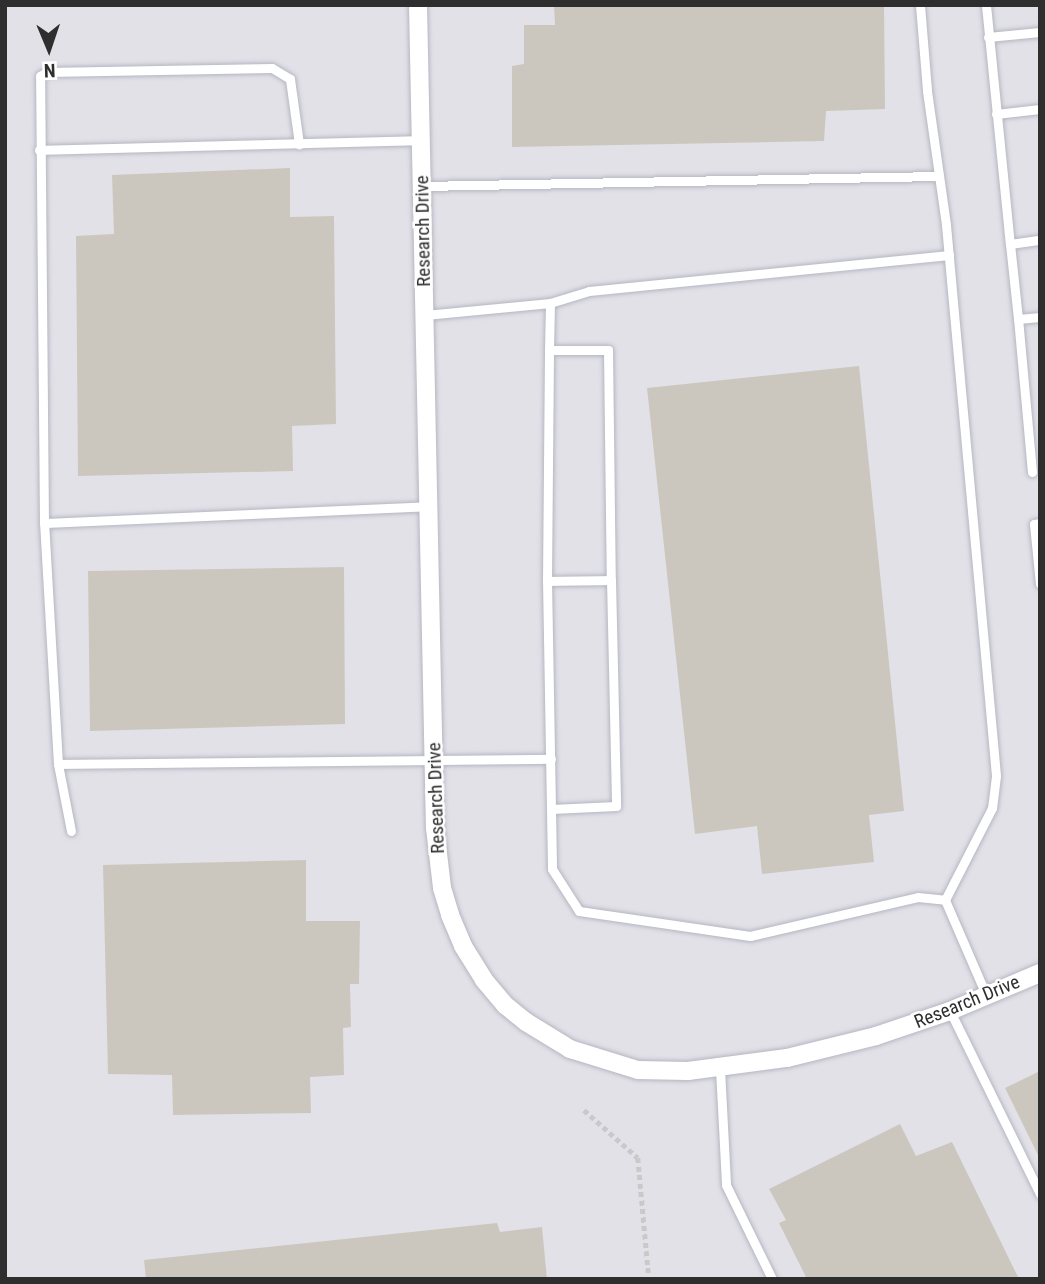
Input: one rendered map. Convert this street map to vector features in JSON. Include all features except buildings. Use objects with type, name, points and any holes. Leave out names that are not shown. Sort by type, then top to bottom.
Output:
[{"type":"street","name":"Research Drive","points":[[418,5],[433,762],[438,859],[450,915],[470,957],[505,1005],[548,1038],[598,1060],[638,1070],[720,1069],[833,1047],[950,1011],[1040,973]]},
{"type":"lane","points":[[920,5],[948,255],[996,776],[992,808],[945,900]]},
{"type":"lane","points":[[986,5],[1032,472]]},
{"type":"lane","points":[[988,37],[1040,33]]},
{"type":"lane","points":[[71,831],[58,764],[44,523],[40,76],[47,72],[272,68],[290,79],[299,144]]},
{"type":"lane","points":[[996,114],[1040,109]]},
{"type":"lane","points":[[39,150],[421,140]]},
{"type":"lane","points":[[422,186],[939,176]]},
{"type":"lane","points":[[1010,244],[1040,240]]},
{"type":"lane","points":[[425,315],[550,303],[589,291],[948,255]]},
{"type":"lane","points":[[550,303],[547,581],[552,869],[579,911],[750,936],[918,897],[945,900]]},
{"type":"lane","points":[[1018,320],[1040,317]]},
{"type":"lane","points":[[549,350],[608,350],[616,806],[551,809]]},
{"type":"lane","points":[[44,523],[429,506]]},
{"type":"lane","points":[[1040,523],[1034,524],[1040,584]]},
{"type":"lane","points":[[547,581],[611,580]]},
{"type":"lane","points":[[58,764],[551,759]]},
{"type":"lane","points":[[945,900],[987,997]]},
{"type":"lane","points":[[950,1011],[1040,1194]]},
{"type":"lane","points":[[720,1069],[726,1185],[772,1279]]},
{"type":"path","points":[[584,1110],[638,1158],[649,1279]]},
{"type":"shaded area","points":[[5,5],[1040,5],[1040,1279],[7,1279]]}]
